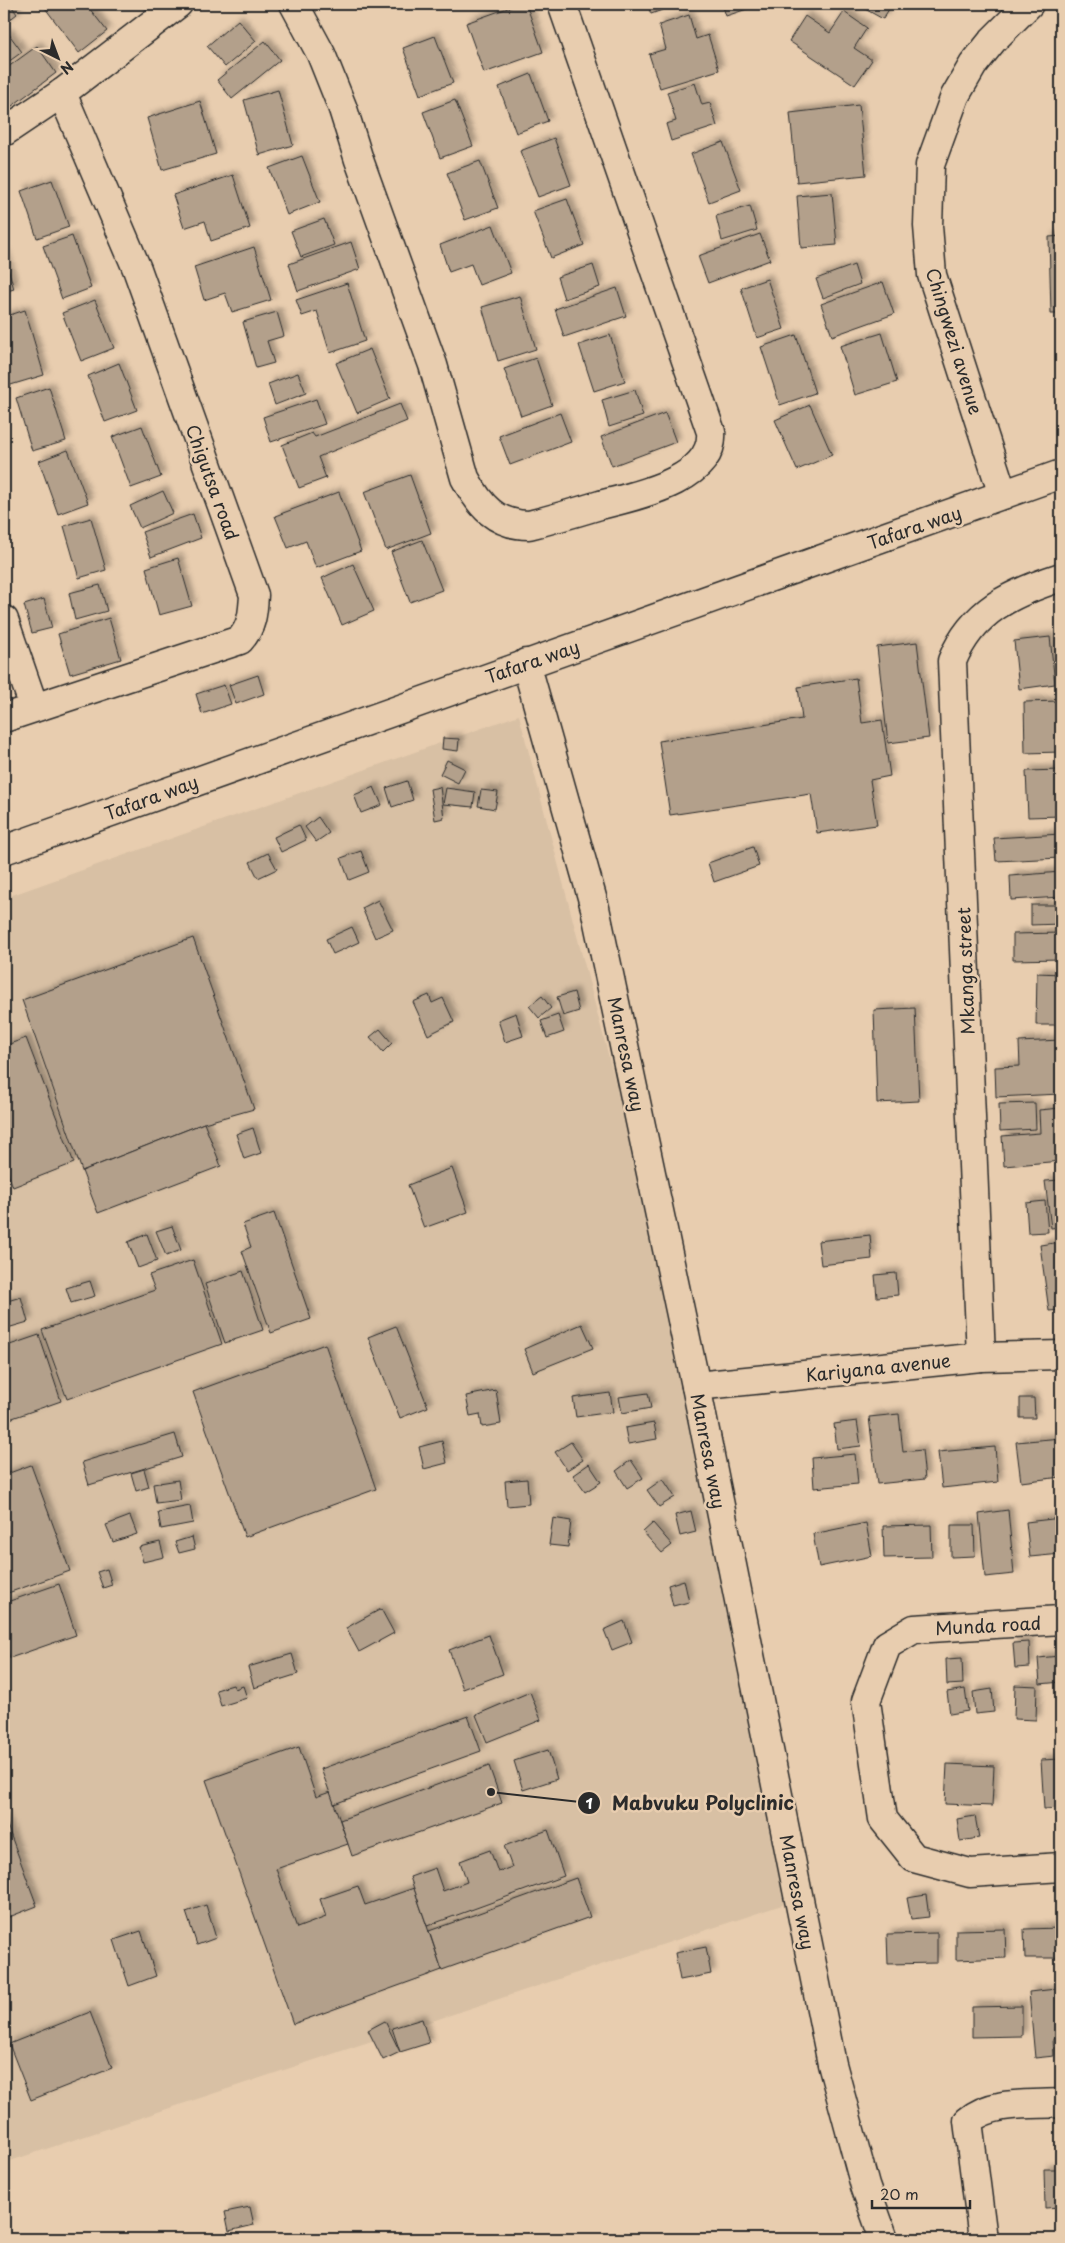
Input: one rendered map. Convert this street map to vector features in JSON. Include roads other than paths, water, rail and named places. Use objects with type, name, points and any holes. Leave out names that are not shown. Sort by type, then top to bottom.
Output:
[{"type":"street","points":[[294,4],[321,54],[343,109],[359,160],[433,365],[465,478],[474,495],[502,521],[514,525],[529,525],[661,488],[687,474],[702,458],[710,446],[712,438],[562,4]]},
{"type":"street","name":"Chingwezi avenue","points":[[1003,495],[932,275],[928,226],[930,165],[955,96],[973,65],[993,40],[1029,4]]},
{"type":"street","points":[[4,132],[62,94],[168,7]]},
{"type":"street","name":"Chigutsa road","points":[[4,718],[240,640],[249,629],[253,613],[254,595],[137,269],[62,94]]},
{"type":"street","name":"Tafara way","points":[[4,850],[1061,474]]},
{"type":"street","name":"Mkanga street","points":[[981,1357],[952,661],[968,632],[979,619],[999,602],[1027,588],[1061,577]]},
{"type":"street","points":[[4,620],[34,708]]},
{"type":"street","name":"Manresa way","points":[[526,663],[595,908],[696,1386],[832,2064],[865,2186],[884,2239]]},
{"type":"street","name":"Kariyana avenue","points":[[696,1386],[981,1357],[1061,1355]]},
{"type":"street","name":"Munda road","points":[[1061,1620],[914,1629],[887,1645],[866,1700],[884,1819],[914,1858],[970,1873],[1061,1867]]},
{"type":"street","points":[[983,2239],[968,2121],[986,2110],[997,2107],[1061,2103]]},
{"type":"place","name":"Mabvuku Polyclinic","points":[[491,1792]]}]
